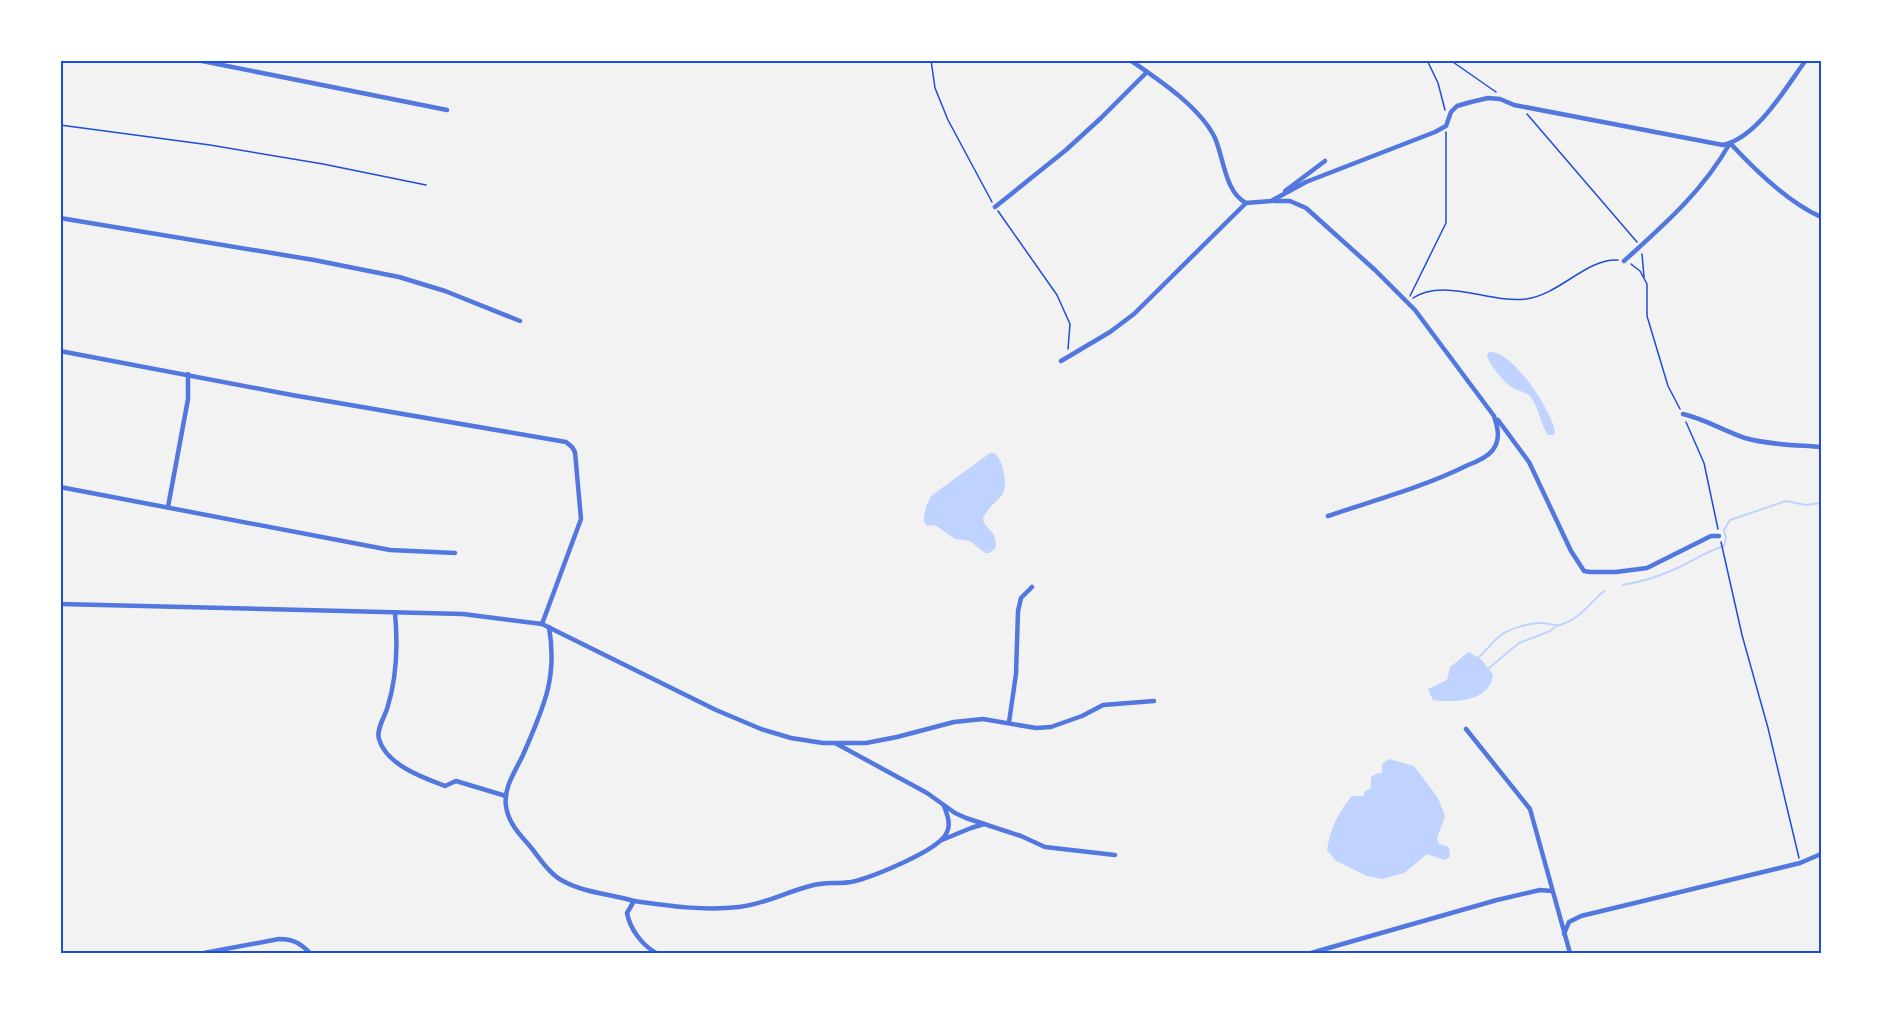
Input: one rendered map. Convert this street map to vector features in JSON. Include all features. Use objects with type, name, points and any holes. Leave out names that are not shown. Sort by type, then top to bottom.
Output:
[{"type":"street","points":[[197,60],[447,110]]},
{"type":"street","points":[[1130,60],[1192,109],[1206,123],[1219,148],[1232,189],[1238,199],[1246,203],[1290,201],[1306,208],[1375,270],[1415,310],[1529,462],[1571,551],[1584,570],[1616,572],[1647,568],[1711,536],[1720,539]]},
{"type":"street","points":[[1624,261],[1699,190],[1718,165],[1730,143],[1763,118],[1806,60]]},
{"type":"street","points":[[995,207],[1066,150],[1147,72]]},
{"type":"street","points":[[1271,201],[1306,182],[1391,150],[1446,126],[1451,112],[1458,106],[1488,98],[1713,144],[1730,143],[1789,197],[1809,212],[1821,217]]},
{"type":"street","points":[[1271,201],[1325,161]]},
{"type":"street","points":[[1061,361],[1110,332],[1134,314],[1246,203]]},
{"type":"street","points":[[60,218],[303,258],[399,277],[445,291],[520,321]]},
{"type":"street","points":[[60,351],[292,395],[566,442],[575,452],[581,519],[542,624]]},
{"type":"street","points":[[168,507],[188,399],[188,374]]},
{"type":"street","points":[[1683,414],[1696,417],[1734,434],[1762,442],[1821,447]]},
{"type":"street","points":[[1328,516],[1444,477],[1487,456],[1493,450],[1498,436],[1494,416]]},
{"type":"street","points":[[60,487],[390,550],[455,553]]},
{"type":"street","points":[[1009,722],[1016,674],[1018,611],[1021,598],[1032,587]]},
{"type":"street","points":[[60,604],[463,614],[542,624],[716,710],[761,729],[791,738],[836,744],[866,743],[954,722],[983,719],[1036,728],[1051,727],[1082,716],[1103,705],[1154,700]]},
{"type":"street","points":[[395,613],[396,665],[392,692],[379,729],[379,739],[385,749],[395,761],[409,771],[445,786],[456,781],[506,796]]},
{"type":"street","points":[[549,627],[553,658],[551,676],[538,720],[506,796],[510,820],[519,834],[550,871],[562,881],[634,901],[698,909],[739,907],[763,902],[819,883],[862,879],[930,849],[942,840],[984,824]]},
{"type":"street","points":[[1466,729],[1530,809],[1569,953]]},
{"type":"street","points":[[836,744],[927,793],[966,818],[1021,836],[1045,847],[1115,855]]},
{"type":"street","points":[[942,840],[948,832],[949,822],[945,806]]},
{"type":"street","points":[[1564,934],[1569,922],[1581,916],[1800,863],[1821,854]]},
{"type":"street","points":[[1311,953],[1497,900],[1540,890],[1552,891]]},
{"type":"street","points":[[634,901],[627,913],[628,921],[648,948],[657,953]]},
{"type":"street","points":[[204,953],[279,939],[291,939],[301,944],[310,953]]},
{"type":"path","points":[[931,60],[935,88],[948,120],[995,207],[1057,295],[1067,314],[1070,324],[1069,343],[1061,361]]},
{"type":"path","points":[[1406,303],[1446,223],[1446,126],[1442,94],[1426,60]]},
{"type":"path","points":[[1450,60],[1497,93]]},
{"type":"path","points":[[1514,105],[1527,114],[1641,246],[1644,277],[1647,284],[1647,316],[1668,386],[1683,414],[1704,464],[1723,552],[1800,863]]},
{"type":"path","points":[[60,125],[210,145],[323,164],[426,185]]},
{"type":"path","points":[[1406,303],[1425,292],[1446,290],[1492,298],[1527,299],[1558,288],[1601,262],[1612,260],[1624,261],[1634,266],[1644,277]]},
{"type":"water","points":[[1489,352],[1509,360],[1530,383],[1547,410],[1555,432],[1553,435],[1548,435],[1545,431],[1530,396],[1510,386],[1498,374],[1488,360]]},
{"type":"water","points":[[990,453],[994,453],[1001,462],[1005,487],[1003,493],[983,518],[984,523],[994,535],[996,543],[995,549],[985,553],[970,541],[955,539],[935,525],[927,526],[924,518],[931,496]]},
{"type":"water","points":[[1469,652],[1482,660],[1493,675],[1485,691],[1478,696],[1460,701],[1433,700],[1428,689],[1447,680],[1450,667]]},
{"type":"water","points":[[1389,759],[1414,766],[1438,798],[1445,816],[1437,838],[1439,844],[1449,847],[1450,857],[1444,860],[1427,854],[1404,873],[1382,879],[1367,876],[1336,861],[1327,850],[1335,822],[1343,809],[1352,796],[1363,796],[1365,791],[1371,788],[1371,777],[1382,773],[1382,764]]},
{"type":"waterway","points":[[1623,585],[1667,573],[1724,546],[1726,538],[1724,530],[1730,520],[1786,501],[1806,505],[1820,503]]},
{"type":"waterway","points":[[1478,658],[1498,637],[1515,628],[1536,623],[1558,625],[1567,623],[1604,591]]},
{"type":"waterway","points":[[1489,668],[1519,643],[1550,631],[1558,625]]}]
